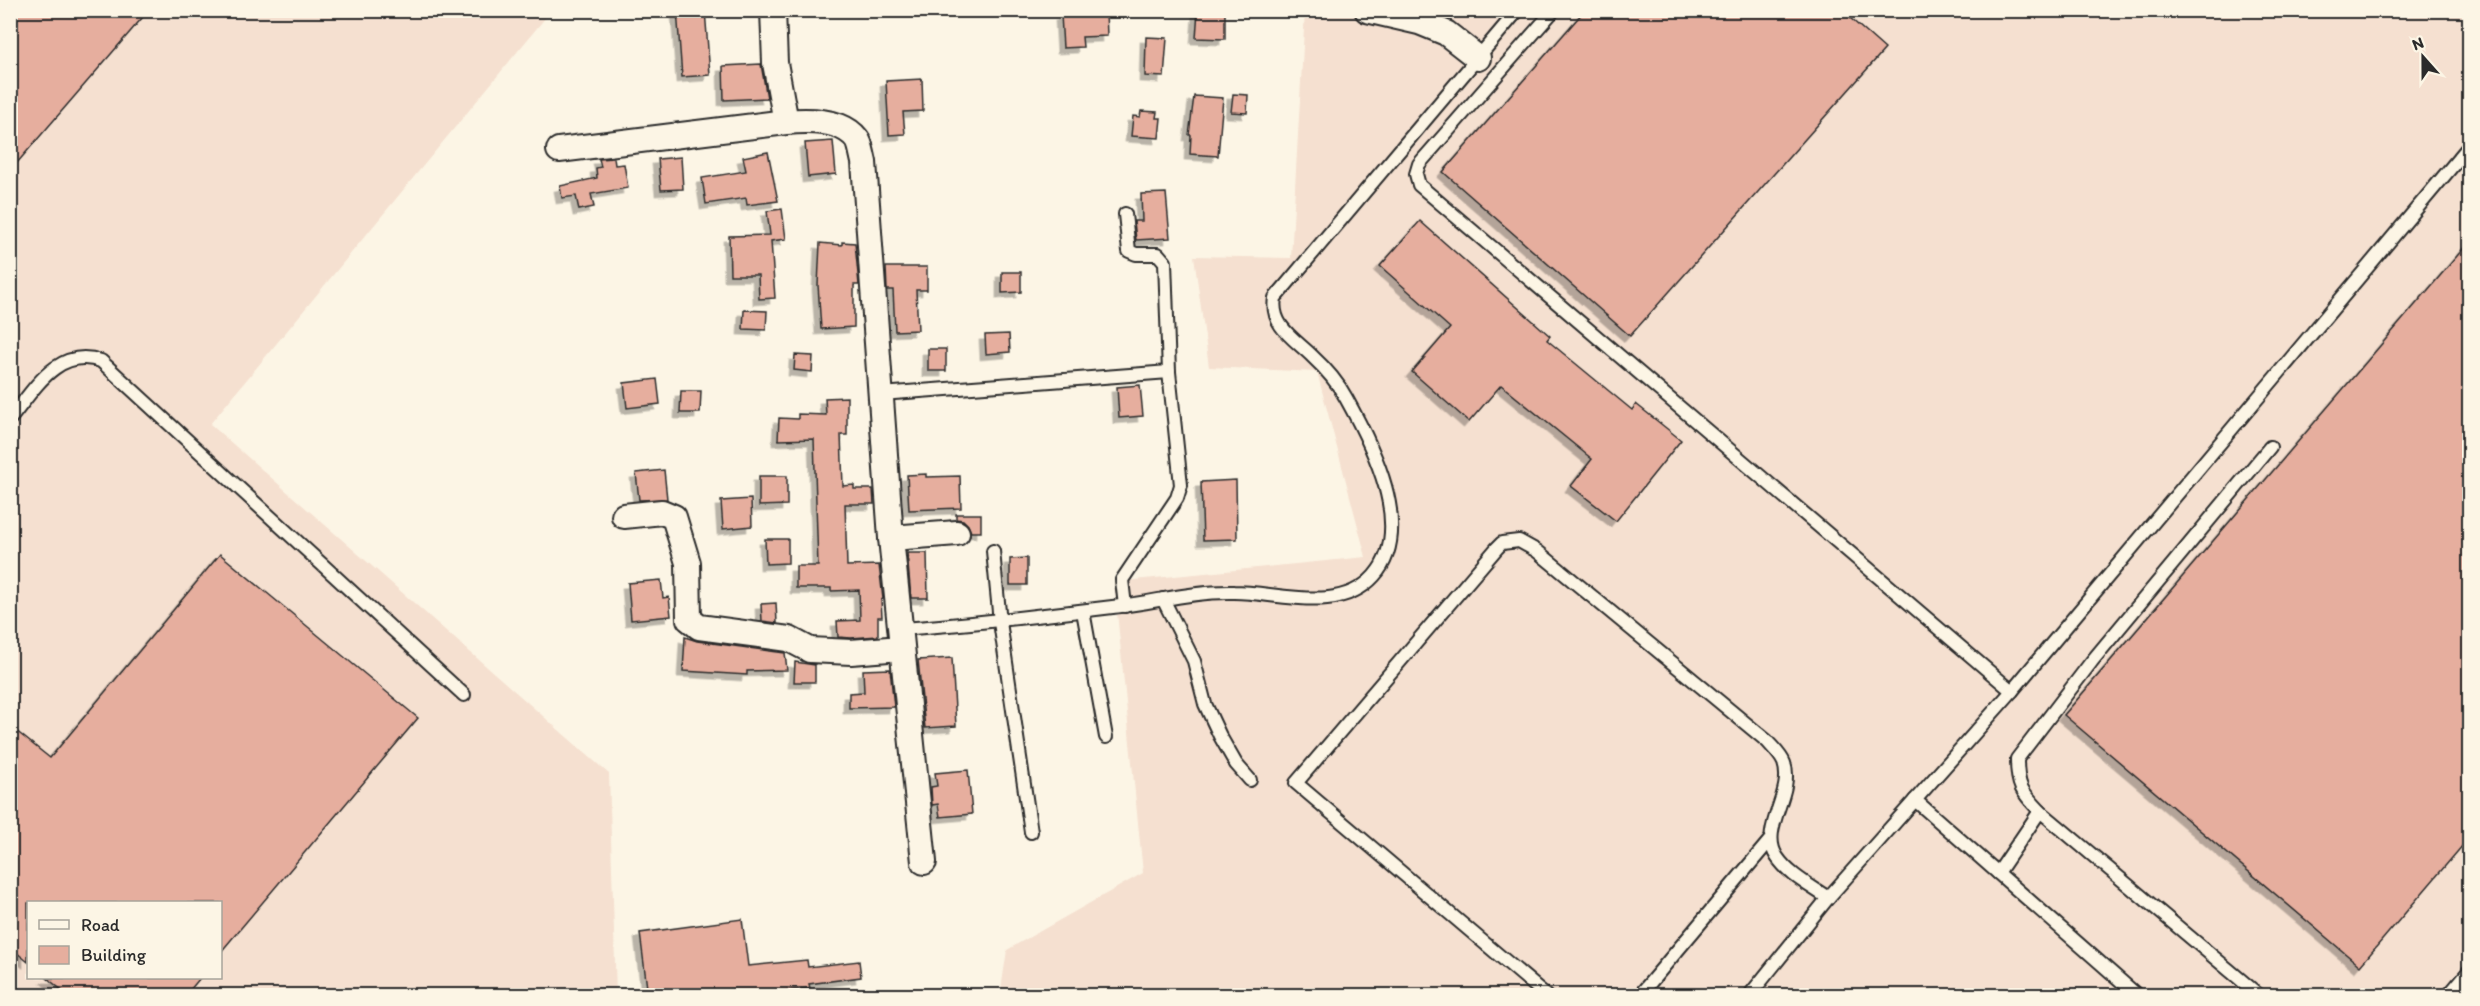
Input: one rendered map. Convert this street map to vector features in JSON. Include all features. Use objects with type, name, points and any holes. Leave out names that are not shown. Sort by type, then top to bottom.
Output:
[{"type":"street","points":[[773,10],[775,63],[786,122]]},
{"type":"street","points":[[1367,10],[1419,22],[1446,33],[1478,58]]},
{"type":"street","points":[[559,150],[805,120],[840,126],[857,139],[864,162],[891,538],[924,862]]},
{"type":"street","points":[[624,516],[662,512],[668,513],[677,522],[688,563],[690,619],[699,627],[789,639],[810,650],[851,652],[901,639]]},
{"type":"street","points":[[891,538],[957,533]]},
{"type":"lane","points":[[901,639],[1000,622],[1125,606],[1163,598],[1234,591],[1325,598],[1354,591],[1374,576],[1384,558],[1391,530],[1388,497],[1380,468],[1364,429],[1342,390],[1313,357],[1279,324],[1273,308],[1275,298],[1518,10]]},
{"type":"lane","points":[[1554,10],[1419,164],[1416,174],[1419,186],[2012,691]]},
{"type":"lane","points":[[1751,995],[1827,898],[2012,691],[2469,145]]},
{"type":"lane","points":[[1125,214],[1129,251],[1136,254],[1158,254],[1165,262],[1169,372],[1180,492],[1122,580],[1125,606]]},
{"type":"lane","points":[[10,419],[49,372],[62,363],[88,357],[101,362],[464,695]]},
{"type":"lane","points":[[881,394],[1169,372]]},
{"type":"lane","points":[[2260,996],[2040,811],[2023,793],[2017,775],[2017,759],[2092,661],[2270,447]]},
{"type":"lane","points":[[1547,996],[1296,783],[1466,582],[1502,543],[1519,541],[1537,551],[1767,741],[1784,761],[1787,781],[1771,839],[1639,996]]},
{"type":"lane","points":[[993,551],[1000,622],[1031,832]]},
{"type":"lane","points":[[1163,598],[1194,661],[1205,704],[1220,736],[1236,764],[1250,780]]},
{"type":"lane","points":[[1083,611],[1106,737]]},
{"type":"lane","points":[[1915,800],[2138,996]]},
{"type":"lane","points":[[1998,873],[2040,811]]},
{"type":"lane","points":[[1771,839],[1775,855],[1786,868],[1827,898]]},
{"type":"lane","points":[[2448,996],[2469,970]]},
{"type":"shaded area","points":[[10,11],[551,11],[210,424],[609,774],[616,995],[11,995]]},
{"type":"shaded area","points":[[1305,11],[2469,11],[2469,995],[1000,996],[1007,950],[1143,873],[1114,582],[1366,557],[1317,372],[1209,367],[1194,256],[1291,258]]},
{"type":"building","points":[[10,10],[149,10],[10,171]]},
{"type":"building","points":[[677,10],[705,10],[710,75],[682,77]]},
{"type":"building","points":[[1198,10],[1225,10],[1225,39],[1196,38]]},
{"type":"building","points":[[1585,10],[1841,10],[1885,49],[1630,336],[1443,172]]},
{"type":"building","points":[[1106,11],[1107,36],[1082,37],[1083,47],[1063,48],[1061,15]]},
{"type":"building","points":[[1146,37],[1167,38],[1164,77],[1145,76]]},
{"type":"building","points":[[761,64],[767,98],[724,100],[723,66]]},
{"type":"building","points":[[922,79],[923,111],[903,112],[905,134],[889,135],[886,81]]},
{"type":"building","points":[[1233,94],[1248,95],[1247,113],[1231,112]]},
{"type":"building","points":[[1194,96],[1223,98],[1218,156],[1190,154],[1191,135],[1189,135]]},
{"type":"building","points":[[1141,111],[1157,112],[1156,118],[1161,118],[1159,138],[1131,136],[1133,116],[1140,117]]},
{"type":"building","points":[[833,141],[836,174],[808,177],[805,143]]},
{"type":"building","points":[[768,152],[778,201],[747,205],[746,198],[706,204],[702,178],[746,171],[743,157]]},
{"type":"building","points":[[681,157],[683,189],[661,190],[658,159]]},
{"type":"building","points":[[614,158],[615,165],[624,164],[628,188],[591,194],[594,207],[579,210],[576,196],[562,198],[560,186],[597,178],[596,168],[601,167],[599,159]]},
{"type":"building","points":[[1166,193],[1170,238],[1136,240],[1134,221],[1142,221],[1141,194]]},
{"type":"building","points":[[782,209],[786,239],[771,241],[775,298],[759,299],[758,275],[730,275],[729,236],[770,235],[767,211]]},
{"type":"building","points":[[1420,221],[1550,336],[1547,340],[1632,410],[1636,404],[1681,440],[1616,521],[1571,486],[1592,459],[1501,385],[1469,422],[1412,372],[1450,328],[1380,266]]},
{"type":"building","points":[[842,242],[855,243],[859,285],[854,285],[854,327],[821,329],[818,285],[820,243],[842,245]]},
{"type":"building","points":[[2469,242],[2469,838],[2360,966],[2064,715]]},
{"type":"building","points":[[886,267],[927,267],[927,290],[916,290],[918,330],[895,331],[893,290],[887,290]]},
{"type":"building","points":[[1002,272],[1021,272],[1021,292],[1002,293]]},
{"type":"building","points":[[744,310],[767,311],[766,330],[743,329]]},
{"type":"building","points":[[1009,334],[1010,352],[986,354],[985,335]]},
{"type":"building","points":[[928,349],[946,349],[946,371],[928,371]]},
{"type":"building","points":[[795,355],[813,356],[812,372],[794,370]]},
{"type":"building","points":[[657,379],[660,404],[627,408],[624,383]]},
{"type":"building","points":[[1140,385],[1143,416],[1119,418],[1117,387]]},
{"type":"building","points":[[681,391],[701,391],[700,413],[680,413]]},
{"type":"building","points":[[847,397],[847,435],[841,435],[843,486],[854,485],[854,489],[873,489],[874,504],[845,504],[847,566],[879,565],[883,599],[881,600],[882,617],[878,617],[878,636],[851,638],[838,637],[837,621],[860,620],[859,590],[831,591],[831,588],[796,588],[796,566],[818,566],[814,439],[778,440],[779,418],[798,419],[798,414],[826,415],[825,398]]},
{"type":"building","points":[[664,470],[667,499],[639,500],[636,473]]},
{"type":"building","points":[[926,474],[926,477],[960,476],[961,508],[909,510],[907,475]]},
{"type":"building","points":[[759,476],[787,476],[787,505],[759,506]]},
{"type":"building","points":[[1236,480],[1237,539],[1203,540],[1201,482]]},
{"type":"building","points":[[751,499],[752,526],[723,529],[721,501]]},
{"type":"building","points":[[956,514],[981,514],[981,532],[971,532],[963,520],[956,519]]},
{"type":"building","points":[[765,539],[788,539],[788,563],[766,564]]},
{"type":"building","points":[[907,553],[927,553],[928,598],[911,598]]},
{"type":"building","points":[[220,554],[418,718],[222,951],[222,901],[27,901],[27,961],[10,947],[10,726],[50,758]]},
{"type":"building","points":[[1027,558],[1027,585],[1010,585],[1010,559]]},
{"type":"building","points":[[661,580],[663,598],[669,597],[671,616],[631,620],[628,583]]},
{"type":"building","points":[[776,603],[777,623],[762,621],[761,604]]},
{"type":"building","points":[[685,637],[697,641],[785,653],[787,670],[747,671],[747,675],[683,671]]},
{"type":"building","points":[[952,658],[956,726],[925,728],[918,660]]},
{"type":"building","points":[[795,662],[815,665],[815,682],[794,682]]},
{"type":"building","points":[[890,669],[894,707],[849,708],[849,693],[864,692],[863,670]]},
{"type":"building","points":[[968,770],[972,814],[940,817],[938,804],[932,805],[931,787],[937,786],[935,773]]},
{"type":"building","points":[[742,919],[748,966],[807,960],[808,967],[859,961],[861,977],[809,984],[810,988],[736,996],[648,996],[640,933]]},
{"type":"building","points":[[48,979],[199,979],[185,996],[69,996]]}]
